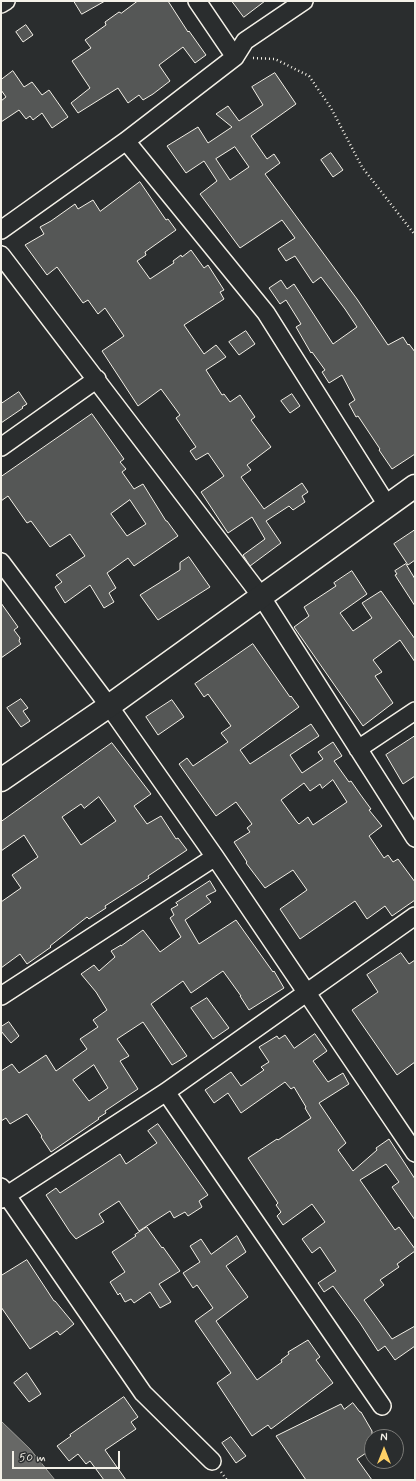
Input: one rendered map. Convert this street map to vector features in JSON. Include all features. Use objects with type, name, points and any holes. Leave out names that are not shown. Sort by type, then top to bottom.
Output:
[{"type":"street","points":[[1,4],[6,1]]},
{"type":"street","points":[[197,1],[235,57]]},
{"type":"street","points":[[1,230],[126,141],[235,57],[245,41],[304,1]]},
{"type":"street","points":[[126,141],[266,313],[387,505]]},
{"type":"street","points":[[1,255],[262,596],[415,838]]},
{"type":"street","points":[[1,447],[97,379]]},
{"type":"street","points":[[1,780],[109,706],[415,486]]},
{"type":"street","points":[[1,562],[109,706],[215,857],[415,1153]]},
{"type":"street","points":[[358,749],[415,711]]},
{"type":"street","points":[[1,996],[215,857]]},
{"type":"street","points":[[212,1461],[143,1394],[3,1193],[166,1092],[415,916]]},
{"type":"street","points":[[166,1092],[382,1406]]},
{"type":"path","points":[[235,57],[275,58],[309,76],[331,108],[362,166],[415,235]]},
{"type":"shaded area","points":[[1,1421],[30,1449],[55,1480],[1,1480]]},
{"type":"building","points":[[74,1],[105,1],[82,14]]},
{"type":"building","points":[[138,1],[168,1],[188,32],[189,31],[206,55],[195,63],[183,47],[159,65],[170,81],[153,94],[143,100],[139,95],[128,103],[118,88],[78,113],[71,103],[90,88],[72,61],[91,48],[85,40],[106,25],[105,22]]},
{"type":"building","points":[[232,1],[265,1],[244,17]]},
{"type":"building","points":[[26,25],[33,35],[23,42],[16,32]]},
{"type":"building","points":[[13,71],[24,87],[32,82],[42,95],[49,90],[68,117],[52,128],[42,113],[33,120],[30,116],[26,119],[19,110],[1,122],[1,101],[6,97],[1,90],[1,80]]},
{"type":"building","points":[[275,73],[296,104],[251,136],[267,159],[274,154],[280,163],[265,174],[357,299],[388,345],[403,337],[415,352],[415,454],[392,469],[358,416],[356,417],[349,404],[355,400],[342,375],[329,383],[322,372],[325,370],[312,352],[311,353],[296,327],[301,324],[286,300],[280,304],[269,288],[281,280],[287,289],[294,284],[333,344],[357,327],[345,309],[321,277],[313,283],[295,256],[286,261],[278,249],[295,238],[282,220],[240,248],[200,194],[217,181],[204,161],[186,173],[167,146],[198,127],[208,143],[232,127],[216,114],[228,106],[239,121],[263,105],[252,87]],"holes":[[[235,147],[249,167],[230,180],[216,159]]]},
{"type":"building","points":[[331,153],[343,170],[333,177],[321,160]]},
{"type":"building","points":[[140,182],[166,220],[168,219],[176,230],[145,252],[146,255],[137,261],[150,279],[174,263],[173,261],[181,255],[182,257],[191,250],[204,268],[208,265],[224,290],[220,292],[224,299],[184,325],[204,354],[216,345],[226,357],[206,370],[222,395],[224,394],[230,402],[240,395],[255,417],[251,420],[271,447],[247,465],[251,470],[241,477],[264,509],[302,483],[308,492],[302,496],[305,502],[293,510],[289,506],[266,521],[281,543],[250,566],[243,555],[265,539],[252,517],[228,533],[201,492],[224,476],[208,453],[196,460],[190,451],[196,447],[176,418],[180,415],[161,389],[138,406],[102,351],[124,336],[105,308],[98,314],[88,300],[83,303],[57,267],[47,275],[25,245],[44,234],[40,227],[75,204],[78,209],[93,200],[100,211]]},
{"type":"building","points":[[246,331],[255,344],[239,355],[229,342]]},
{"type":"building","points":[[19,392],[27,404],[1,423],[1,404]]},
{"type":"building","points":[[292,394],[300,406],[290,413],[281,401]]},
{"type":"building","points":[[92,414],[124,459],[120,462],[126,469],[122,472],[134,489],[143,484],[166,521],[178,536],[134,566],[128,558],[107,573],[116,588],[109,593],[114,602],[104,608],[90,585],[65,603],[55,587],[62,582],[56,575],[85,556],[70,534],[50,547],[31,521],[27,523],[8,496],[1,501],[1,477]],"holes":[[[130,500],[146,524],[127,536],[111,514]]]},
{"type":"building","points":[[415,530],[415,560],[408,565],[394,544]]},
{"type":"building","points":[[189,557],[210,587],[158,620],[140,595],[180,570],[180,563]]},
{"type":"building","points":[[406,564],[415,579],[415,606],[395,575],[397,574],[395,571]]},
{"type":"building","points":[[352,571],[367,594],[340,613],[353,631],[372,618],[362,603],[381,591],[415,639],[415,662],[400,640],[373,660],[382,672],[375,676],[393,703],[363,726],[294,627],[309,616],[304,607],[336,586],[334,583]]},
{"type":"building","points":[[1,603],[18,627],[14,630],[20,638],[19,641],[21,644],[1,658]]},
{"type":"building","points":[[253,644],[290,697],[291,696],[299,707],[240,750],[250,764],[311,724],[319,736],[290,755],[302,773],[323,759],[318,752],[333,742],[342,756],[334,761],[349,782],[351,781],[371,809],[369,810],[382,826],[369,836],[384,858],[388,855],[393,862],[398,859],[415,882],[415,900],[392,916],[385,906],[367,919],[355,901],[300,939],[280,909],[307,890],[293,870],[265,888],[246,863],[247,862],[234,842],[250,832],[247,828],[252,824],[236,802],[216,816],[179,764],[187,758],[193,766],[228,742],[221,733],[231,726],[208,694],[204,697],[195,684]],"holes":[[[333,780],[347,802],[313,825],[308,817],[299,824],[281,800],[304,783],[310,791],[320,784],[322,788]]]},
{"type":"building","points":[[21,699],[28,708],[23,711],[30,721],[21,727],[7,708]]},
{"type":"building","points":[[172,700],[184,717],[158,735],[146,717]]},
{"type":"building","points":[[415,736],[415,776],[403,784],[386,755]]},
{"type":"building","points":[[112,743],[151,794],[134,806],[147,824],[161,816],[176,839],[178,838],[187,850],[148,876],[149,878],[105,906],[106,908],[89,919],[87,917],[50,946],[51,947],[27,964],[20,954],[1,968],[1,902],[21,888],[12,875],[38,857],[24,835],[1,851],[1,822]],"holes":[[[99,797],[116,821],[81,845],[62,817],[81,804],[84,808]]]},
{"type":"building","points":[[210,881],[216,891],[206,896],[211,902],[185,920],[199,944],[236,920],[273,972],[274,971],[284,988],[249,1010],[223,971],[191,993],[183,981],[151,1004],[187,1056],[172,1065],[143,1022],[117,1039],[129,1056],[120,1061],[138,1089],[105,1111],[106,1113],[98,1118],[99,1119],[51,1152],[27,1114],[10,1124],[6,1118],[1,1121],[1,1071],[12,1064],[19,1073],[46,1055],[56,1071],[87,1049],[80,1039],[98,1027],[93,1020],[107,1010],[96,992],[81,974],[94,965],[99,971],[115,957],[111,951],[121,946],[143,930],[160,952],[181,937],[170,918],[174,915],[171,909],[178,905],[176,903]],"holes":[[[94,1065],[108,1088],[89,1101],[73,1080]]]},
{"type":"building","points":[[401,953],[409,964],[415,960],[415,1062],[397,1075],[352,1010],[378,992],[367,975]]},
{"type":"building","points":[[207,998],[229,1028],[213,1039],[191,1008]]},
{"type":"building","points":[[9,1022],[19,1036],[11,1043],[1,1031],[1,1027]]},
{"type":"building","points":[[315,1034],[327,1051],[313,1061],[328,1082],[343,1073],[349,1084],[319,1103],[346,1143],[338,1150],[353,1171],[377,1150],[376,1148],[389,1139],[415,1179],[415,1220],[392,1187],[399,1182],[386,1164],[360,1180],[395,1230],[399,1227],[415,1249],[415,1251],[397,1264],[399,1267],[380,1280],[384,1285],[364,1300],[392,1339],[415,1326],[415,1346],[395,1360],[385,1346],[378,1351],[333,1286],[324,1292],[318,1283],[336,1271],[320,1247],[312,1253],[302,1239],[325,1222],[312,1204],[283,1225],[277,1216],[281,1212],[276,1205],[278,1203],[248,1158],[311,1118],[294,1087],[291,1089],[285,1082],[241,1113],[228,1093],[214,1103],[205,1090],[231,1072],[241,1086],[264,1070],[261,1067],[269,1062],[259,1047],[277,1036],[279,1039],[285,1035],[294,1048]]},
{"type":"building","points":[[158,1124],[208,1195],[199,1201],[202,1207],[188,1216],[185,1212],[174,1218],[170,1211],[139,1231],[119,1201],[99,1214],[104,1222],[76,1239],[46,1195],[56,1188],[60,1193],[120,1154],[126,1164],[157,1143],[148,1131]]},
{"type":"building","points":[[147,1227],[180,1271],[159,1284],[171,1302],[160,1308],[150,1292],[134,1303],[131,1299],[125,1302],[120,1293],[118,1295],[110,1282],[125,1272],[112,1252]]},
{"type":"building","points":[[237,1236],[246,1252],[226,1266],[248,1297],[216,1321],[257,1380],[282,1362],[281,1360],[289,1354],[288,1352],[308,1340],[320,1357],[316,1360],[333,1383],[271,1429],[268,1425],[252,1436],[217,1383],[231,1373],[195,1321],[213,1308],[197,1285],[193,1288],[183,1273],[200,1262],[190,1246],[201,1239],[211,1254]]},
{"type":"building","points":[[27,1260],[54,1301],[74,1324],[60,1335],[57,1331],[30,1349],[1,1307],[1,1276]]},
{"type":"building","points":[[27,1373],[41,1394],[29,1402],[14,1383]]},
{"type":"building","points":[[124,1397],[138,1417],[131,1422],[136,1429],[105,1450],[126,1480],[104,1480],[90,1461],[86,1464],[78,1454],[69,1461],[57,1446],[71,1436],[70,1435]]},
{"type":"building","points":[[353,1403],[361,1412],[371,1429],[364,1429],[364,1454],[357,1459],[372,1480],[306,1480],[276,1436],[341,1404],[344,1409]]},
{"type":"building","points":[[231,1437],[246,1456],[236,1463],[222,1443]]}]
